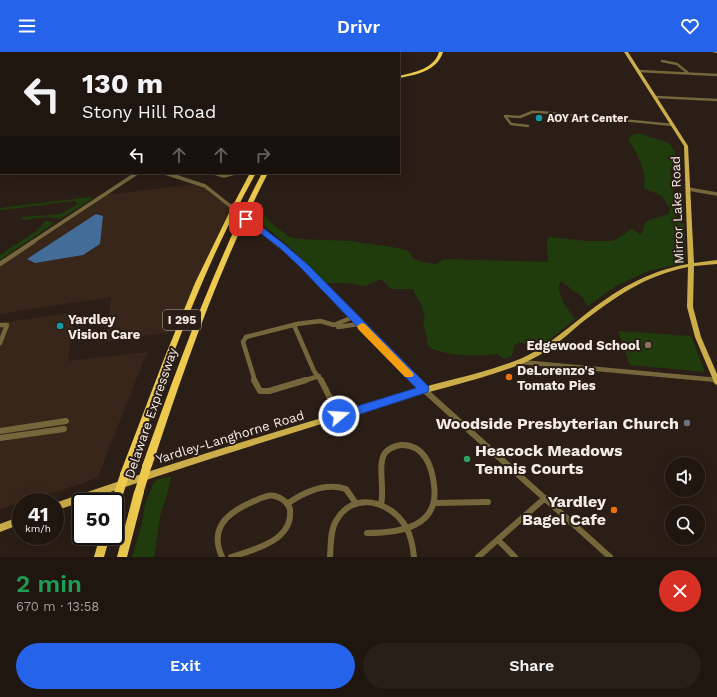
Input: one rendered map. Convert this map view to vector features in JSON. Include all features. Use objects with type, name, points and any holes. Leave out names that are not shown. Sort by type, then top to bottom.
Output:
[{"type":"highway","points":[[400,76],[427,66],[436,59],[437,52]]},
{"type":"highway","points":[[400,76],[421,71],[432,66],[440,59],[441,52]]},
{"type":"highway","name":"Delaware Expressway","points":[[118,493],[194,293],[221,233],[252,174]]},
{"type":"highway","name":"Delaware Expressway","points":[[122,557],[147,466],[210,290],[255,191],[265,174]]},
{"type":"highway","points":[[99,557],[103,545]]},
{"type":"main road","name":"Mirror Lake Road","points":[[626,52],[686,146],[691,265],[690,293],[692,314],[698,337],[717,381]]},
{"type":"main road","name":"Yardley-Langhorne Road","points":[[64,504],[117,485],[424,389],[521,362],[553,342],[629,285],[655,273],[691,265],[717,262]]},
{"type":"main road","points":[[0,528],[12,523]]},
{"type":"street","points":[[662,61],[677,64],[688,73]]},
{"type":"street","points":[[639,71],[717,75]]},
{"type":"street","points":[[656,97],[716,101]]},
{"type":"street","points":[[528,126],[513,124],[506,119],[505,116],[520,116],[532,112],[540,112],[673,125]]},
{"type":"street","points":[[0,264],[135,174]]},
{"type":"street","points":[[167,174],[206,186],[293,256],[424,389],[610,557]]},
{"type":"street","points":[[216,174],[229,176],[232,174]]},
{"type":"street","points":[[688,189],[717,194]]},
{"type":"street","points":[[318,376],[269,391],[260,391],[256,385],[243,342],[246,337],[294,325],[320,321],[336,327],[356,320]]},
{"type":"street","points":[[336,327],[356,320]]},
{"type":"street","points":[[0,325],[7,325],[0,343]]},
{"type":"street","points":[[294,325],[314,371],[339,416]]},
{"type":"street","points":[[521,362],[717,381]]},
{"type":"street","points":[[0,431],[66,421]]},
{"type":"street","points":[[0,438],[64,429]]},
{"type":"street","points":[[367,533],[395,532],[406,528],[427,516],[435,502],[430,461],[420,451],[406,445],[392,448],[383,457],[384,493],[381,504]]},
{"type":"street","points":[[287,504],[295,498],[332,485],[342,487],[352,496],[355,502]]},
{"type":"street","points":[[222,557],[218,547],[217,536],[222,523],[231,512],[244,505],[270,496],[278,497],[287,504],[290,509],[289,520],[277,539],[231,557]]},
{"type":"street","points":[[478,557],[545,498]]},
{"type":"street","points":[[330,557],[335,522],[346,508],[355,502],[367,501],[381,504],[395,513],[411,537],[414,557]]},
{"type":"street","points":[[435,502],[445,504],[488,502]]},
{"type":"street","points":[[498,540],[515,557]]},
{"type":"shaded area","points":[[200,184],[234,208],[178,331],[106,342],[111,297],[0,314],[0,264],[103,195]]},
{"type":"shaded area","points":[[75,312],[68,361],[147,352],[99,474],[94,479],[52,493],[12,493],[12,505],[0,509],[0,323]]},
{"type":"green space","points":[[638,133],[669,143],[675,152],[674,164],[670,171],[674,194],[673,203],[677,210],[676,219],[684,225],[686,257],[684,263],[648,271],[616,286],[588,306],[583,298],[561,281],[558,288],[564,304],[575,319],[555,336],[537,346],[519,342],[514,346],[512,356],[504,359],[497,354],[461,355],[434,350],[428,346],[426,332],[423,326],[424,311],[413,289],[391,289],[381,279],[365,286],[347,283],[325,283],[293,250],[250,214],[256,204],[270,222],[289,237],[300,239],[351,241],[398,248],[408,251],[414,259],[422,262],[436,264],[444,259],[548,262],[547,239],[550,237],[587,241],[613,241],[632,229],[641,235],[645,223],[649,220],[669,214],[670,209],[662,196],[644,188],[644,177],[640,162],[634,148],[628,141],[631,136]]},
{"type":"green space","points":[[90,197],[92,199],[60,219],[46,217],[23,220],[21,217],[61,214],[77,204],[75,201],[47,204],[46,206],[23,207],[21,209],[0,210],[0,208]]},
{"type":"green space","points":[[42,220],[52,222],[53,224],[0,260],[0,255],[13,246],[12,245],[15,245],[38,230],[36,228],[40,228],[45,221]]},
{"type":"green space","points":[[618,331],[691,336],[705,372],[630,365]]},
{"type":"green space","points":[[171,477],[161,512],[154,557],[132,557],[142,523],[145,504],[153,484],[158,479]]},
{"type":"water","points":[[96,214],[103,216],[100,244],[83,255],[35,263],[27,259]]},
{"type":"slow traffic","points":[[362,326],[409,375]]},
{"type":"place","name":"AOY Art Center","points":[[539,118]]},
{"type":"place","name":"Yardley Vision Care","points":[[60,326]]},
{"type":"place","name":"Edgewood School","points":[[648,345]]},
{"type":"place","name":"DeLorenzo's Tomato Pies","points":[[509,377]]},
{"type":"place","name":"Woodside Presbyterian Church","points":[[687,423]]},
{"type":"place","name":"Heacock Meadows Tennis Courts","points":[[467,459]]},
{"type":"place","name":"Yardley Bagel Cafe","points":[[614,510]]},
{"type":"route","points":[[246,219],[282,246],[304,266],[415,382],[424,389],[339,416]]}]
